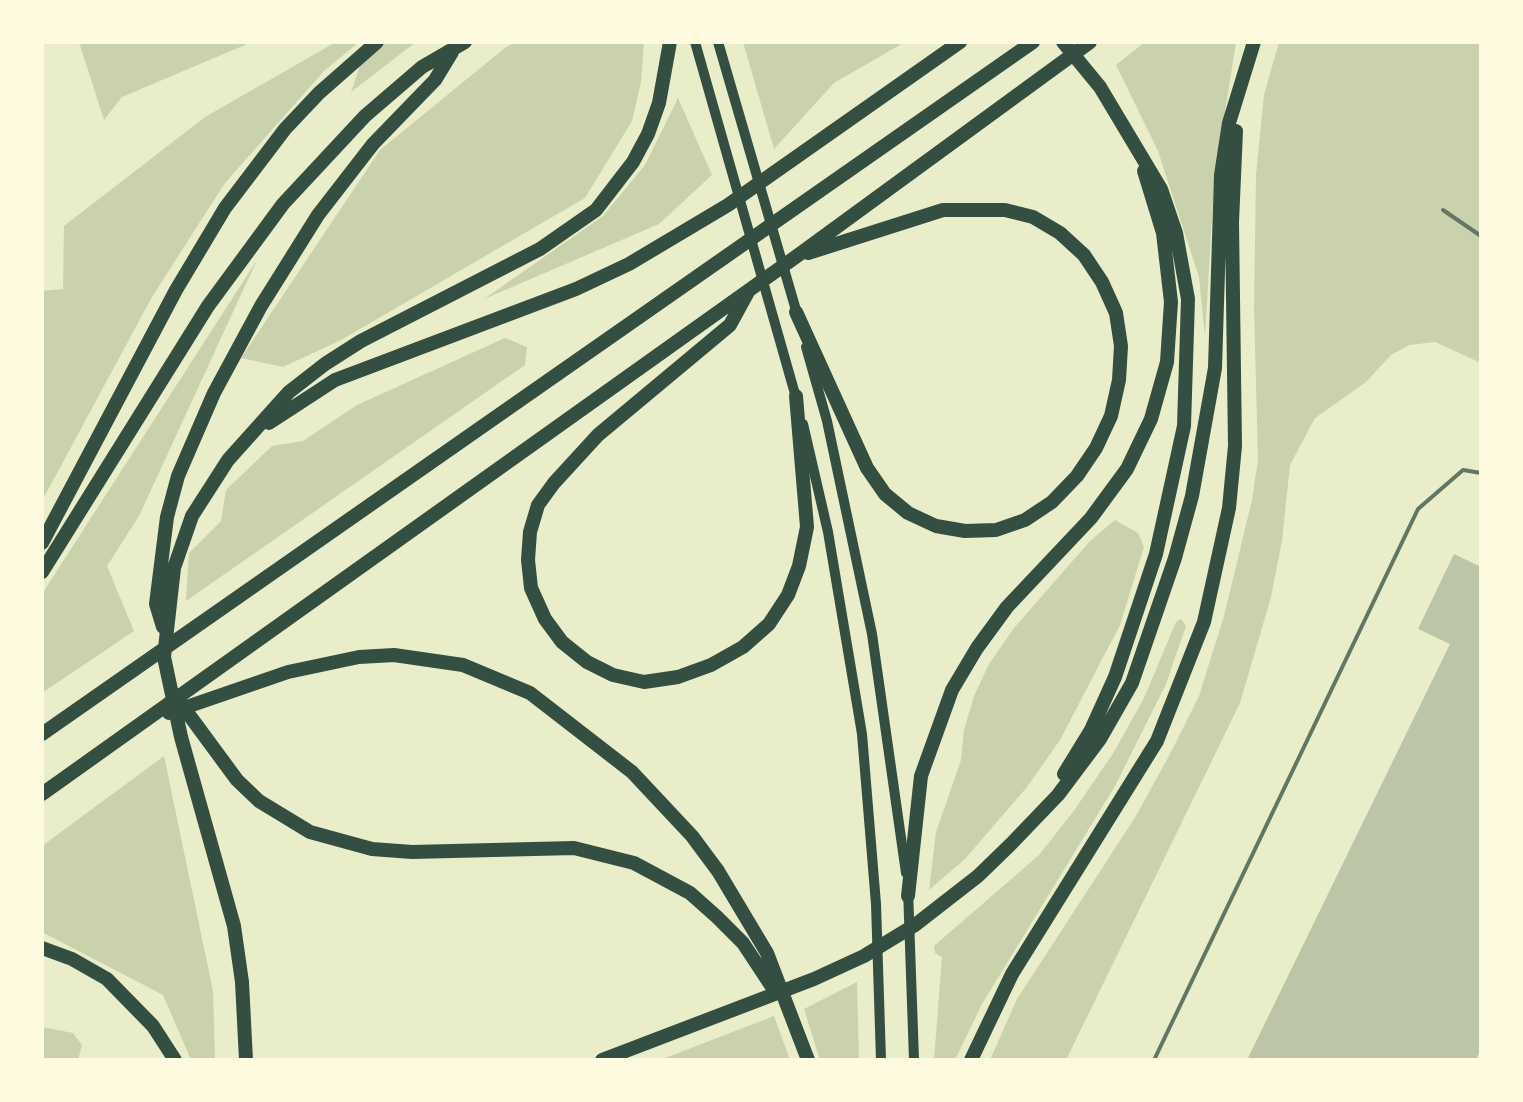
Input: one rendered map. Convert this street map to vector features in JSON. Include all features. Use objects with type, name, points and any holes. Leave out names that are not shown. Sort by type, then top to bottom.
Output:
[{"type":"highway","points":[[42,543],[176,290],[225,208],[285,129],[319,93],[377,42]]},
{"type":"highway","points":[[42,572],[208,306],[283,204],[365,116],[422,67],[465,42]]},
{"type":"highway","points":[[246,1060],[242,982],[234,926],[169,681],[165,631],[174,568],[192,516],[208,487],[289,392],[325,364],[361,341],[540,249],[596,210],[633,162],[648,134],[659,103],[670,42]]},
{"type":"highway","points":[[250,437],[335,380],[576,289],[629,264],[728,205],[960,42]]},
{"type":"highway","points":[[42,734],[1033,42]]},
{"type":"highway","points":[[1011,844],[1055,788],[1091,730],[1115,677],[1156,554],[1184,426],[1188,299],[1166,203],[1135,140],[1100,87],[1063,42]]},
{"type":"highway","points":[[42,794],[797,256],[1090,42]]},
{"type":"highway","points":[[602,1060],[750,1005],[864,956],[938,909],[1011,844],[1058,795],[1108,725],[1132,683],[1175,558],[1200,458],[1215,368],[1221,175],[1229,123],[1252,47]]},
{"type":"highway","points":[[971,1060],[1012,974],[1157,741],[1204,622],[1229,508],[1235,446],[1233,176],[1236,126],[1252,47]]},
{"type":"highway","points":[[165,631],[156,604],[167,517],[178,476],[214,393],[261,306],[318,215],[373,144],[435,80],[452,52]]},
{"type":"highway","points":[[908,896],[921,776],[952,690],[1007,607],[1091,518],[1127,469],[1151,419],[1167,362],[1171,302],[1163,233],[1135,140]]},
{"type":"highway","points":[[796,312],[867,468],[885,494],[908,513],[936,526],[965,531],[996,530],[1025,520],[1052,502],[1077,476],[1096,448],[1111,416],[1119,380],[1121,346],[1116,313],[1102,282],[1084,255],[1060,233],[1033,217],[1005,210],[943,210],[797,256]]},
{"type":"highway","points":[[749,290],[730,325],[598,435],[538,505],[530,532],[528,560],[531,588],[545,619],[562,642],[600,669],[644,682],[678,677],[711,665],[743,647],[769,624],[788,595],[799,566],[807,527],[796,396]]},
{"type":"highway","points":[[142,722],[322,662],[394,655],[463,665],[530,693],[632,772],[692,836],[718,871],[767,953],[808,1060]]},
{"type":"highway","points":[[169,681],[185,712],[237,780],[259,801],[310,832],[372,849],[412,852],[574,848],[606,854],[662,876],[690,893],[743,943],[796,1029]]},
{"type":"highway","points":[[42,948],[72,959],[107,979],[146,1017],[175,1060]]},
{"type":"main road","points":[[695,42],[796,396],[828,532],[862,734],[876,904],[881,1060]]},
{"type":"main road","points":[[718,42],[827,421],[869,619],[892,755],[908,896],[914,1060]]},
{"type":"lane","points":[[1443,210],[1481,236]]},
{"type":"lane","points":[[1154,1060],[1418,509],[1463,470],[1481,473]]},
{"type":"green space","points":[[79,42],[252,42],[122,97],[104,120]]},
{"type":"green space","points":[[336,42],[359,42],[324,71],[225,183],[152,297],[42,501],[42,291],[63,289],[64,226],[205,117]]},
{"type":"green space","points":[[388,42],[416,42],[351,92],[361,63]]},
{"type":"green space","points":[[517,42],[644,42],[641,82],[632,121],[585,198],[341,340],[283,367],[241,358],[380,150],[506,47]]},
{"type":"green space","points":[[743,42],[905,42],[834,83],[774,149]]},
{"type":"green space","points":[[1145,42],[1236,42],[1214,183],[1205,337],[1199,277],[1158,151],[1116,65]]},
{"type":"green space","points":[[1279,42],[1481,42],[1481,363],[1435,342],[1409,345],[1391,355],[1366,382],[1315,418],[1290,465],[1282,541],[1271,597],[1240,703],[1066,1060],[990,1060],[1017,999],[1136,816],[1171,752],[1199,696],[1224,616],[1252,500],[1258,460],[1254,307],[1256,175],[1264,95]]},
{"type":"green space","points":[[678,98],[712,175],[659,224],[484,299],[603,216],[645,165]]},
{"type":"green space","points":[[257,260],[139,516],[107,566],[134,631],[42,693],[42,594]]},
{"type":"green space","points":[[505,338],[527,347],[525,365],[186,601],[189,553],[221,521],[226,490],[272,446],[303,441],[357,405]]},
{"type":"green space","points":[[1115,520],[1138,533],[1144,547],[1120,625],[1060,740],[1027,787],[965,859],[929,890],[936,832],[961,760],[964,730],[974,696],[989,664],[1014,628],[1090,541]]},
{"type":"green space","points":[[1181,619],[1186,626],[1166,684],[1115,786],[982,1004],[955,1060],[934,1060],[942,957],[935,953],[934,946],[1039,855],[1073,812],[1114,752],[1144,698],[1176,622]]},
{"type":"green space","points":[[164,756],[213,991],[215,1060],[191,1060],[163,995],[42,932],[42,846]]},
{"type":"green space","points":[[857,982],[859,1060],[820,1060],[804,1009]]},
{"type":"green space","points":[[774,1016],[790,1060],[660,1060]]},
{"type":"green space","points":[[42,1027],[73,1033],[82,1045],[78,1060],[42,1060]]},
{"type":"building","points":[[1454,554],[1481,567],[1481,1049],[1476,1060],[1247,1060],[1450,644],[1418,629]]}]
